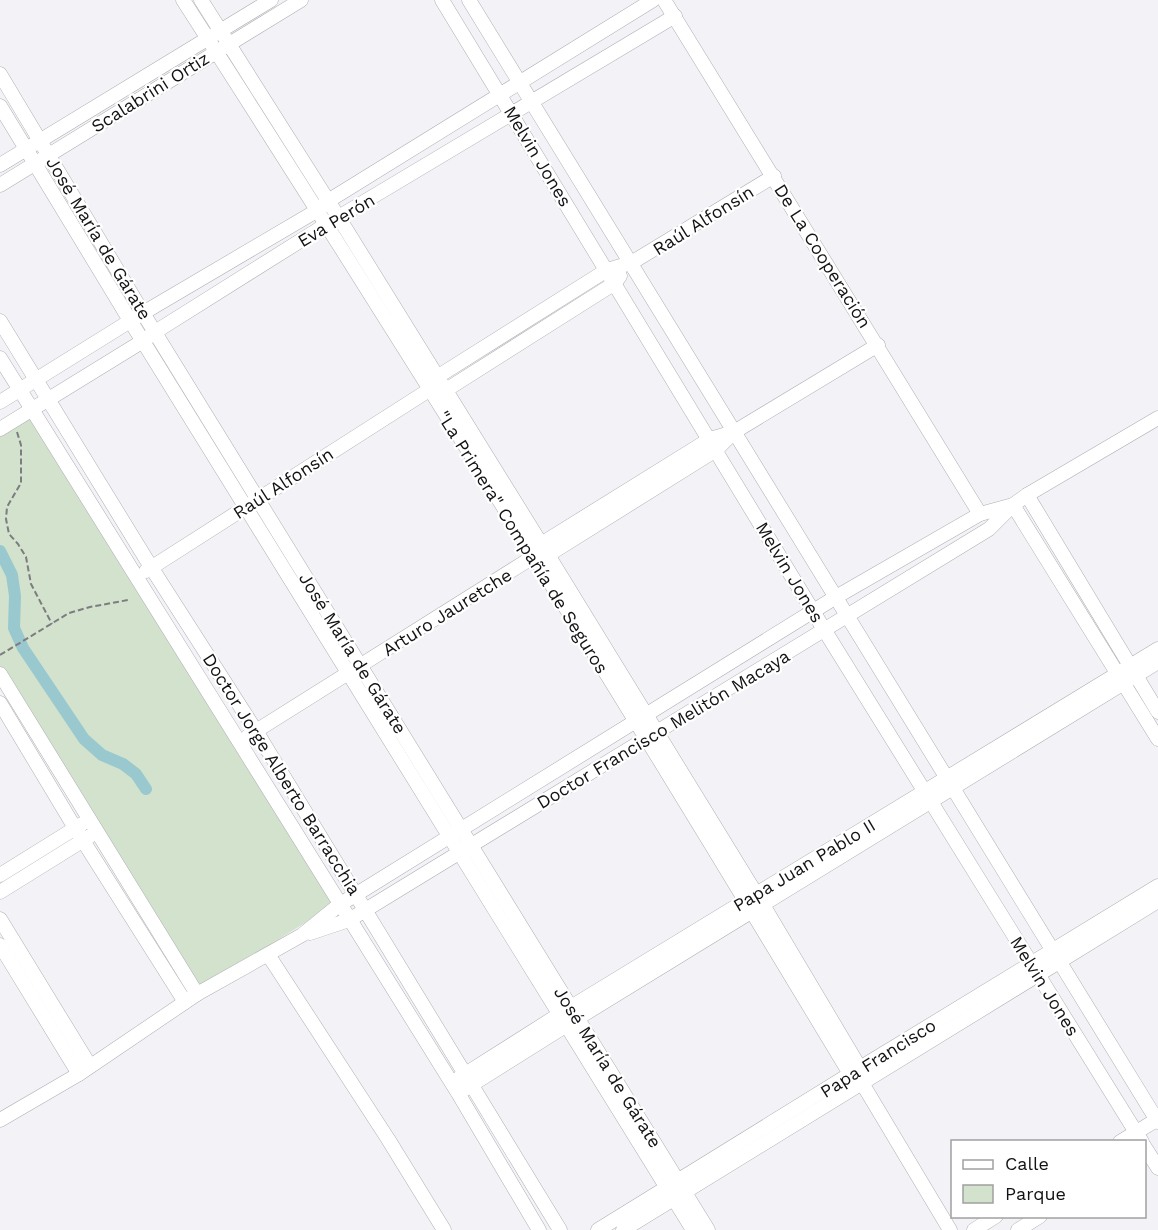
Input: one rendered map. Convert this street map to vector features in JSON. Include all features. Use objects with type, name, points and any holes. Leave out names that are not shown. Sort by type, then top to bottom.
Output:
[{"type":"street","name":"\"La Primera\" Compañía de Seguros","points":[[183,0],[216,52],[323,205]]},
{"type":"street","name":"\"La Primera\" Compañía de Seguros","points":[[201,0],[333,221],[446,390],[545,550],[640,718],[950,1230]]},
{"type":"street","name":"Scalabrini Ortiz","points":[[0,165],[272,0]]},
{"type":"street","name":"Scalabrini Ortiz","points":[[0,184],[301,0]]},
{"type":"street","name":"Melvin Jones","points":[[442,0],[825,631],[1142,1140]]},
{"type":"street","name":"Melvin Jones","points":[[469,0],[1158,1120]]},
{"type":"street","name":"Eva Perón","points":[[0,402],[653,0]]},
{"type":"street","name":"De La Cooperación","points":[[664,0],[980,514]]},
{"type":"street","name":"Eva Perón","points":[[5,426],[333,221],[675,16]]},
{"type":"street","name":"José María de Gárate","points":[[0,74],[143,313],[471,845],[568,1016]]},
{"type":"street","name":"José María de Gárate","points":[[0,106],[459,853],[568,1016],[676,1190],[708,1230]]},
{"type":"street","name":"Raúl Alfonsín","points":[[137,577],[257,498],[429,390],[437,377],[607,270],[631,263],[774,176]]},
{"type":"street","name":"\"La Primera\" Compañía de Seguros","points":[[333,221],[429,390],[533,557],[640,718]]},
{"type":"street","name":"Raúl Alfonsín","points":[[446,390],[615,283],[631,263]]},
{"type":"street","name":"Doctor Jorge Alberto Barracchia","points":[[0,321],[151,567],[256,731],[560,1230]]},
{"type":"street","name":"Arturo Jauretche","points":[[239,742],[713,444],[878,345]]},
{"type":"street","name":"Doctor Jorge Alberto Barracchia","points":[[0,358],[455,1088],[539,1230]]},
{"type":"street","points":[[429,390],[446,390]]},
{"type":"street","name":"Doctor Francisco Melitón Macaya","points":[[302,935],[349,920],[366,910],[848,617],[989,529],[1027,495],[1158,418]]},
{"type":"street","points":[[1027,495],[1127,675],[1158,739]]},
{"type":"street","points":[[1013,506],[1127,675],[1158,712]]},
{"type":"street","name":"Doctor Francisco Melitón Macaya","points":[[0,1120],[84,1070],[197,994],[269,956],[302,935],[356,894],[836,597],[980,514],[1013,506]]},
{"type":"street","name":"Papa Juan Pablo II","points":[[455,1088],[568,1016],[1127,675],[1158,649]]},
{"type":"street","name":"Papa Juan Pablo II","points":[[1127,675],[1158,662]]},
{"type":"street","points":[[0,674],[197,994]]},
{"type":"street","points":[[0,703],[75,828],[185,1002]]},
{"type":"street","points":[[0,875],[89,819]]},
{"type":"street","points":[[0,892],[97,832]]},
{"type":"street","name":"Papa Francisco","points":[[1057,956],[1158,886]]},
{"type":"street","name":"Papa Francisco","points":[[623,1230],[676,1190],[855,1071],[1158,901]]},
{"type":"street","points":[[0,919],[84,1070]]},
{"type":"street","points":[[0,945],[84,1070]]},
{"type":"street","points":[[269,956],[444,1230]]},
{"type":"street","name":"Papa Francisco","points":[[598,1230],[676,1190],[862,1083],[1035,969]]},
{"type":"street","points":[[1146,1142],[1158,1120]]},
{"type":"street","name":"Melvin Jones","points":[[1146,1146],[1158,1168]]},
{"type":"street","name":"José María de Gárate","points":[[676,1190],[693,1230]]},
{"type":"street","points":[[974,1230],[993,1218]]},
{"type":"street","points":[[1018,1230],[1037,1218]]},
{"type":"path","points":[[5,426],[18,434],[21,445],[21,483],[7,507],[6,519],[9,534],[26,557],[31,584],[52,624]]},
{"type":"path","points":[[0,655],[69,613],[128,600]]},
{"type":"green space","points":[[31,414],[335,904],[198,990],[0,666],[0,432]]},
{"type":"waterway","points":[[0,551],[12,575],[15,596],[14,628],[23,648],[84,739],[102,755],[123,764],[136,774],[146,789]]}]
